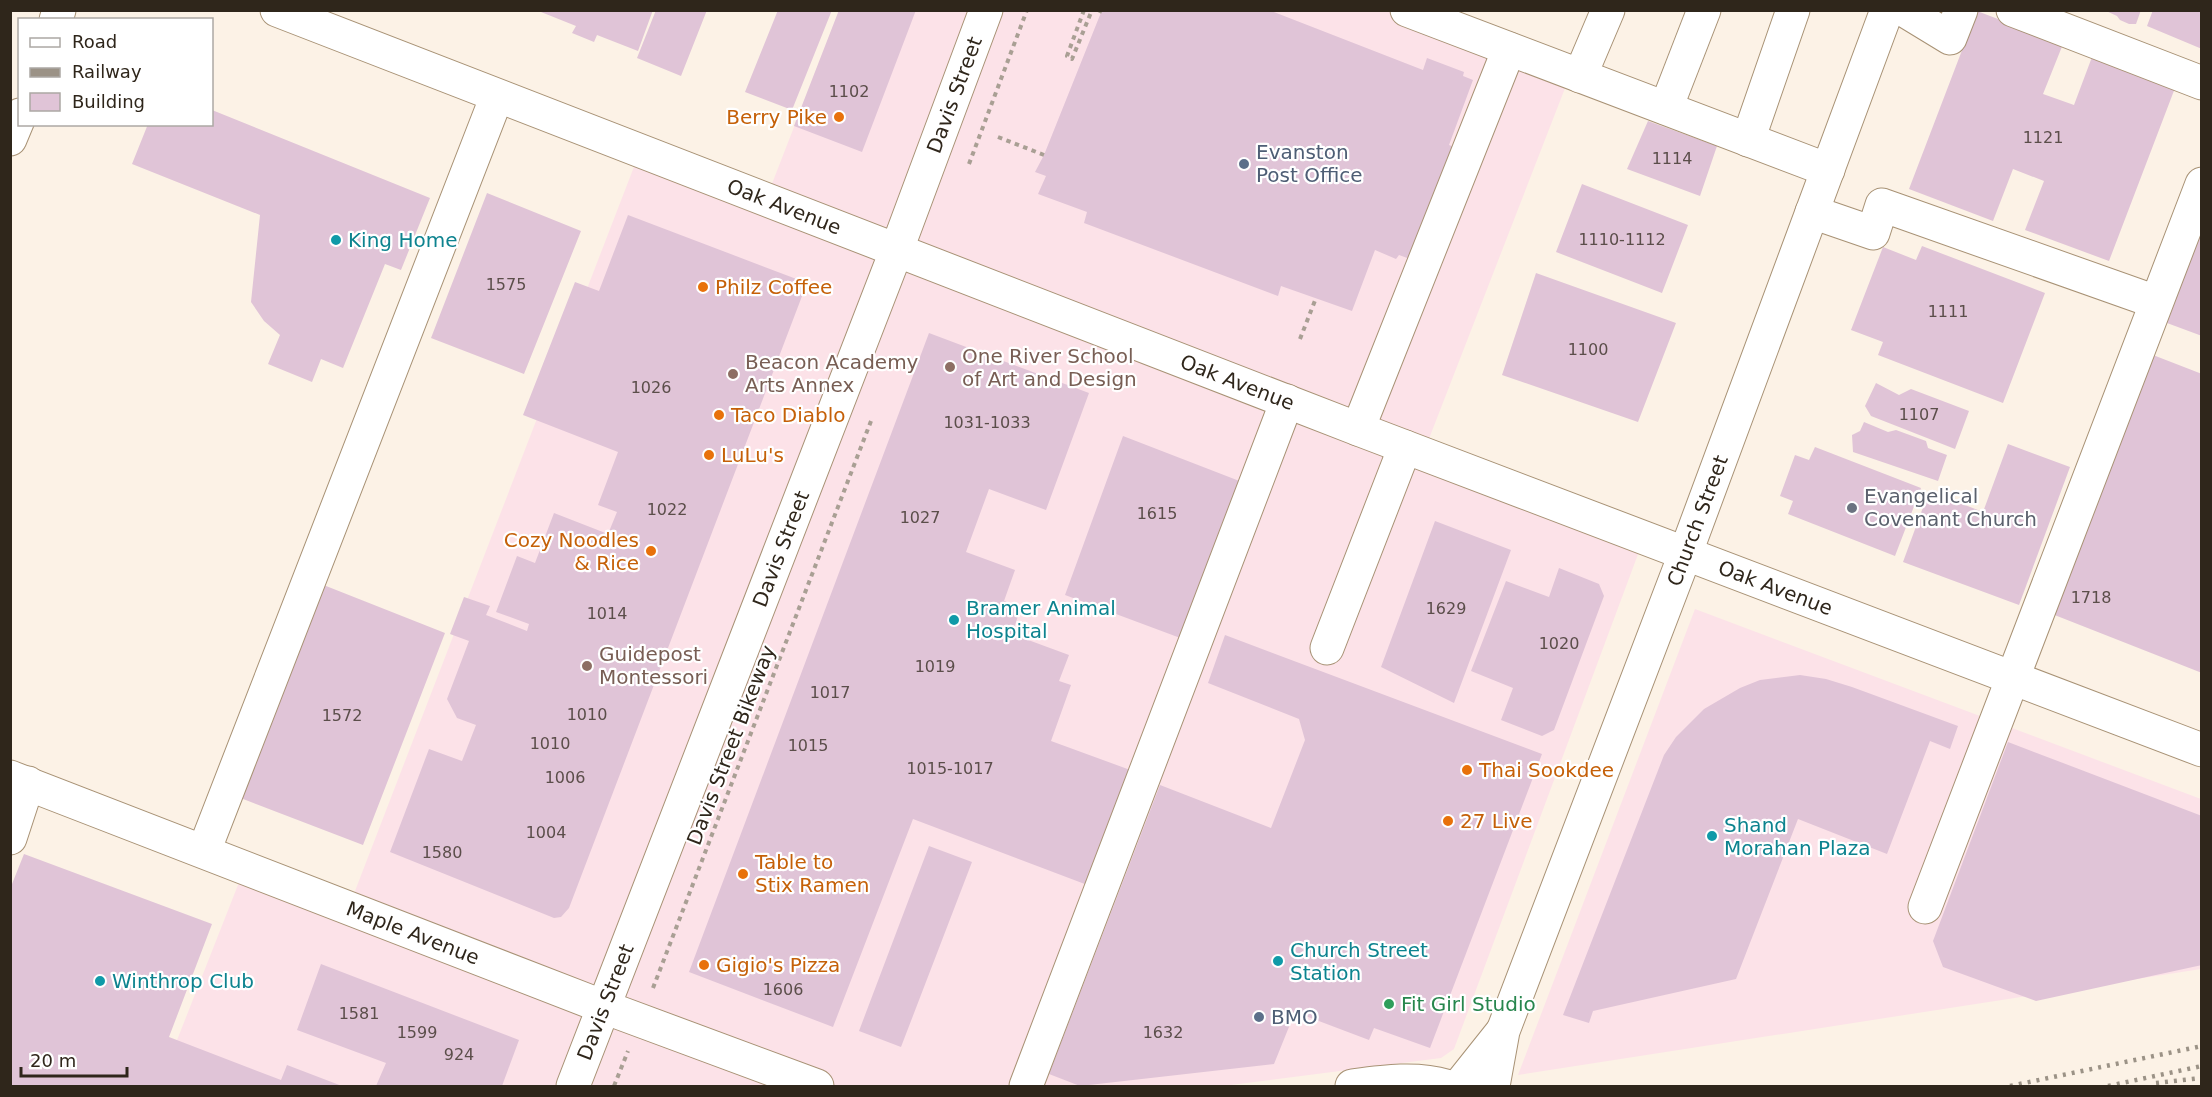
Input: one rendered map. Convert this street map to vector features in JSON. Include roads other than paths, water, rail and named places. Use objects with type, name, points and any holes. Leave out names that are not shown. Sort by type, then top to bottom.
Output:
[{"type":"street","name":"Oak Avenue","points":[[277,10],[1358,429],[2202,750]]},
{"type":"street","name":"Davis Street","points":[[573,1086],[897,249],[986,10]]},
{"type":"street","points":[[1407,10],[1828,170]]},
{"type":"street","points":[[1580,76],[1608,10]]},
{"type":"street","points":[[1666,108],[1704,10]]},
{"type":"street","points":[[1748,140],[1793,10]]},
{"type":"street","name":"Church Street","points":[[1493,1086],[1503,1031],[1686,552],[1887,10]]},
{"type":"street","points":[[1904,10],[1950,38],[1961,10]]},
{"type":"street","points":[[2013,10],[2202,83]]},
{"type":"street","points":[[2068,10],[2202,61]]},
{"type":"street","points":[[1358,429],[1509,49]]},
{"type":"street","points":[[204,851],[497,96]]},
{"type":"street","points":[[10,139],[18,120]]},
{"type":"street","points":[[1924,907],[2202,184]]},
{"type":"street","points":[[1812,212],[1872,233],[1881,205],[2156,302]]},
{"type":"street","points":[[1026,1086],[1287,401]]},
{"type":"street","points":[[1327,648],[1405,447]]},
{"type":"street","points":[[10,838],[19,780]]},
{"type":"street","name":"Maple Avenue","points":[[19,780],[604,1007],[817,1086]]},
{"type":"street","name":"Church Street","points":[[1459,1086],[1503,1031]]},
{"type":"street","points":[[1352,1086],[1432,1082],[1446,1086]]},
{"type":"railway","points":[[2010,1086],[2202,1046]]},
{"type":"railway","points":[[2108,1086],[2202,1066]]},
{"type":"railway","points":[[2156,1083],[2202,1078]]},
{"type":"place","name":"Berry Pike","points":[[839,117]]},
{"type":"place","name":"Evanston Post Office","points":[[1244,164]]},
{"type":"place","name":"King Home","points":[[336,240]]},
{"type":"place","name":"Philz Coffee","points":[[703,287]]},
{"type":"place","name":"One River School of Art and Design","points":[[950,367]]},
{"type":"place","name":"Beacon Academy Arts Annex","points":[[733,374]]},
{"type":"place","name":"Taco Diablo","points":[[719,415]]},
{"type":"place","name":"LuLu's","points":[[709,455]]},
{"type":"place","name":"Evangelical Covenant Church","points":[[1852,508]]},
{"type":"place","name":"Cozy Noodles & Rice","points":[[651,551]]},
{"type":"place","name":"Bramer Animal Hospital","points":[[954,620]]},
{"type":"place","name":"Guidepost Montessori","points":[[587,666]]},
{"type":"place","name":"Thai Sookdee","points":[[1467,770]]},
{"type":"place","name":"27 Live","points":[[1448,821]]},
{"type":"place","name":"Shand Morahan Plaza","points":[[1712,836]]},
{"type":"place","name":"Table to Stix Ramen","points":[[743,874]]},
{"type":"place","name":"Church Street Station","points":[[1278,961]]},
{"type":"place","name":"Gigio's Pizza","points":[[704,965]]},
{"type":"place","name":"Winthrop Club","points":[[100,981]]},
{"type":"place","name":"Fit Girl Studio","points":[[1389,1004]]},
{"type":"place","name":"BMO","points":[[1259,1017]]}]
